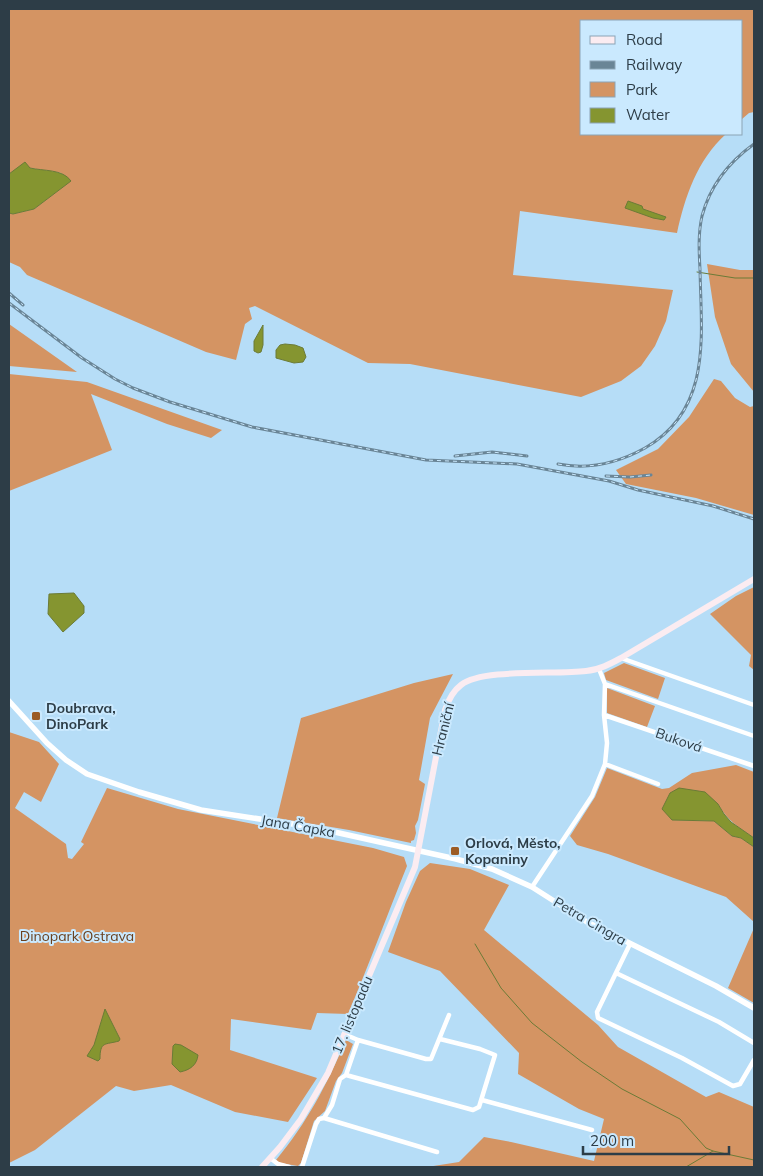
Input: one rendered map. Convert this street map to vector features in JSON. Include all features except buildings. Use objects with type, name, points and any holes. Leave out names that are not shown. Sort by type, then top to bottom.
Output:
[{"type":"main road","name":"Hraniční","points":[[419,850],[445,710],[457,688],[467,681],[483,676],[599,669],[621,658],[754,579]]},
{"type":"main road","name":"17. listopadu","points":[[262,1167],[309,1107],[328,1073],[415,867],[419,850]]},
{"type":"street","points":[[621,658],[754,705]]},
{"type":"street","points":[[532,887],[592,796],[606,764],[605,684],[599,669]]},
{"type":"street","points":[[605,684],[754,736]]},
{"type":"street","name":"Jana Čapka","points":[[9,701],[46,743],[66,760],[87,774],[104,781],[201,810],[312,827],[419,850]]},
{"type":"street","name":"Buková","points":[[604,714],[754,766]]},
{"type":"street","points":[[606,764],[658,784]]},
{"type":"street","name":"Petra Cingra","points":[[419,850],[492,869],[532,887],[587,922],[716,986],[754,1008]]},
{"type":"street","points":[[630,944],[596,1012],[598,1018],[682,1058],[734,1086],[740,1084],[754,1060]]},
{"type":"street","points":[[616,973],[719,1022],[754,1043]]},
{"type":"street","points":[[344,1034],[358,1040],[431,1059],[449,1015]]},
{"type":"street","points":[[346,1075],[469,1110],[478,1107],[482,1100],[495,1055],[480,1049],[440,1039]]},
{"type":"street","points":[[324,1118],[332,1105],[340,1079],[346,1075],[358,1040]]},
{"type":"street","points":[[482,1100],[592,1130]]},
{"type":"street","points":[[302,1167],[316,1124],[319,1119],[324,1118],[437,1152]]},
{"type":"street","points":[[270,1158],[278,1164],[289,1167]]},
{"type":"green space","points":[[9,9],[754,10],[754,112],[749,113],[743,118],[743,20],[580,20],[580,135],[725,135],[707,155],[700,167],[688,193],[677,233],[520,211],[513,275],[673,290],[666,321],[655,346],[641,366],[621,381],[581,397],[410,364],[368,363],[255,306],[249,308],[252,319],[245,324],[236,360],[206,352],[27,275],[20,267],[9,262],[9,213],[13,214],[34,209],[70,181],[61,173],[30,168],[14,171],[9,174]]},
{"type":"green space","points":[[707,264],[740,270],[754,270],[754,392],[731,364],[715,317]]},
{"type":"green space","points":[[9,324],[77,372],[9,366]]},
{"type":"green space","points":[[9,374],[87,382],[222,430],[211,438],[167,424],[91,394],[112,450],[9,491]]},
{"type":"green space","points":[[714,379],[721,381],[735,398],[750,407],[754,406],[754,515],[696,498],[626,484],[616,470],[658,449],[689,417]]},
{"type":"green space","points":[[754,587],[754,670],[749,666],[751,655],[710,614],[736,596]]},
{"type":"green space","points":[[624,663],[665,678],[658,699],[606,680],[604,673]]},
{"type":"green space","points":[[453,674],[430,718],[419,780],[425,784],[418,820],[415,826],[416,833],[411,843],[277,818],[301,718],[414,683]]},
{"type":"green space","points":[[607,688],[655,706],[647,727],[607,713]]},
{"type":"green space","name":"Dinopark Ostrava","points":[[9,732],[39,742],[59,764],[41,802],[24,792],[15,808],[66,844],[68,858],[72,859],[84,844],[81,842],[107,788],[178,809],[373,848],[404,857],[407,866],[348,1014],[317,1013],[311,1030],[231,1019],[230,1050],[317,1078],[288,1122],[235,1112],[171,1085],[134,1091],[116,1086],[35,1150],[9,1163]]},
{"type":"green space","points":[[736,765],[754,772],[754,838],[729,819],[718,804],[672,820],[714,821],[732,836],[741,838],[754,847],[754,922],[726,897],[608,854],[577,845],[570,836],[595,797],[607,768],[662,789],[669,788],[692,773]]},
{"type":"green space","points":[[430,863],[470,869],[509,885],[484,930],[598,1025],[618,1047],[706,1097],[719,1092],[754,1107],[754,1167],[427,1167],[459,1162],[484,1137],[594,1161],[604,1119],[579,1109],[518,1074],[519,1053],[440,971],[388,952],[406,902],[420,871]]},
{"type":"green space","points":[[754,928],[754,1003],[728,988]]},
{"type":"green space","points":[[346,1040],[353,1044],[325,1111],[314,1121],[301,1163],[298,1166],[280,1163],[276,1160],[316,1103]]},
{"type":"water","points":[[25,162],[30,168],[58,172],[71,181],[34,209],[13,214],[9,213],[9,174]]},
{"type":"water","points":[[628,201],[642,206],[643,209],[666,217],[664,220],[653,218],[625,208]]},
{"type":"water","points":[[263,325],[263,345],[261,352],[258,353],[254,351],[254,341]]},
{"type":"water","points":[[285,344],[303,348],[306,357],[303,362],[294,363],[276,358],[276,350],[280,345]]},
{"type":"water","points":[[74,593],[84,606],[84,613],[63,632],[48,614],[49,594]]},
{"type":"water","points":[[679,788],[705,792],[718,804],[731,822],[754,838],[754,847],[741,838],[732,836],[714,821],[672,820],[662,809],[670,793]]},
{"type":"water","points":[[105,1009],[120,1039],[119,1041],[102,1046],[98,1061],[87,1056],[94,1045]]},
{"type":"water","points":[[175,1044],[181,1045],[198,1055],[195,1064],[187,1070],[180,1072],[172,1064],[173,1046]]},
{"type":"waterway","points":[[697,272],[735,278],[754,278]]},
{"type":"waterway","points":[[475,944],[501,988],[532,1023],[582,1062],[622,1089],[680,1119],[706,1148],[713,1151]]},
{"type":"waterway","points":[[686,1167],[713,1151],[754,1160]]},
{"type":"railway","points":[[558,464],[592,466],[624,458],[645,448],[667,432],[682,413],[693,392],[701,344],[699,243],[702,216],[715,185],[736,159],[754,144]]},
{"type":"railway","points":[[9,293],[23,305]]},
{"type":"railway","points":[[9,303],[82,358],[115,379],[170,402],[252,427],[426,460],[517,464],[609,481],[638,490],[713,506],[754,519]]},
{"type":"railway","points":[[455,456],[492,452],[527,456]]},
{"type":"railway","points":[[606,476],[630,477],[651,475]]},
{"type":"place","name":"Doubrava, DinoPark","points":[[36,716]]},
{"type":"place","name":"Orlová, Město, Kopaniny","points":[[455,851]]}]
